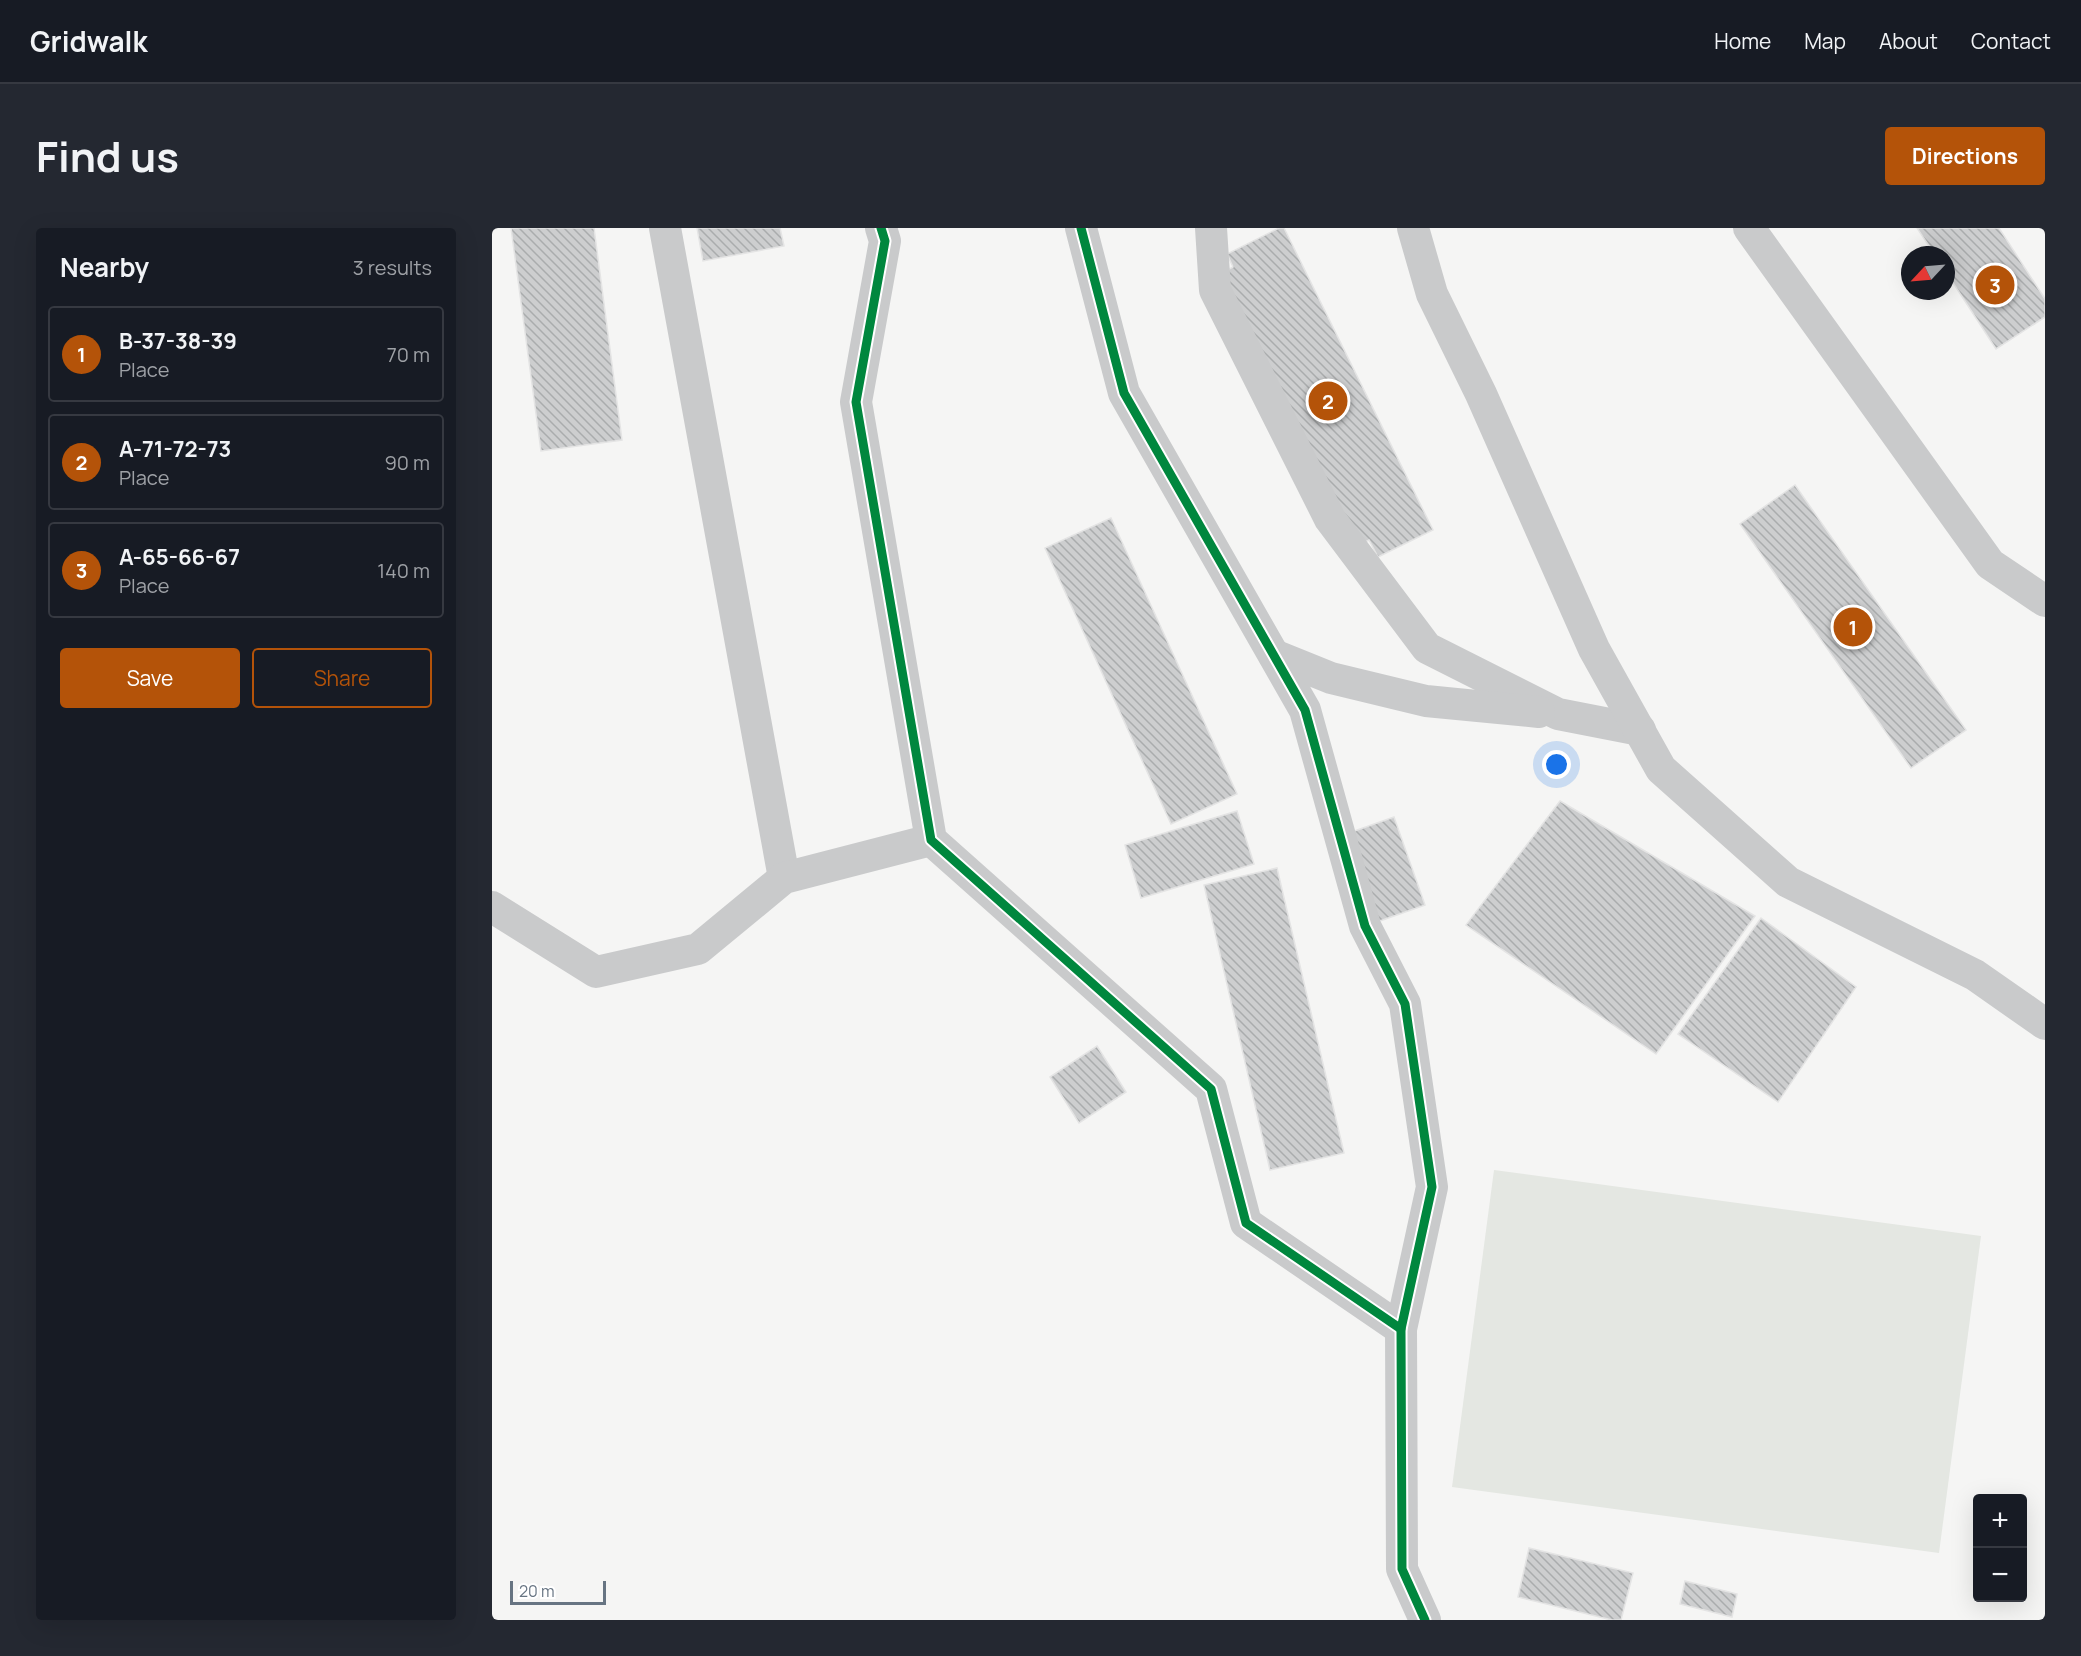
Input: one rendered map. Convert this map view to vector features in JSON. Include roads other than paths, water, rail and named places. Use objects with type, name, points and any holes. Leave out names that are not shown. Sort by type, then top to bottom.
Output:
[{"type":"street","points":[[665,228],[784,878]]},
{"type":"street","points":[[881,228],[885,241],[856,402],[931,840],[1211,1089],[1246,1223],[1401,1329]]},
{"type":"street","points":[[1081,228],[1124,393],[1305,710],[1365,926],[1405,1004],[1432,1187],[1401,1329],[1402,1569],[1425,1620]]},
{"type":"street","points":[[1211,228],[1215,290],[1330,519],[1427,648],[1558,714]]},
{"type":"street","points":[[1413,228],[1432,294],[1480,394],[1594,649],[1661,769],[1788,882],[1975,975],[2045,1024]]},
{"type":"street","points":[[1749,228],[1990,564],[2045,601]]},
{"type":"street","points":[[1274,655],[1331,678],[1426,700],[1558,714],[1640,730]]},
{"type":"street","points":[[492,907],[596,972],[698,950],[784,878],[931,840]]},
{"type":"place","name":"A-65-66-67","points":[[1995,285]]},
{"type":"place","name":"A-71-72-73","points":[[1328,401]]},
{"type":"place","name":"B-37-38-39","points":[[1853,627]]}]
